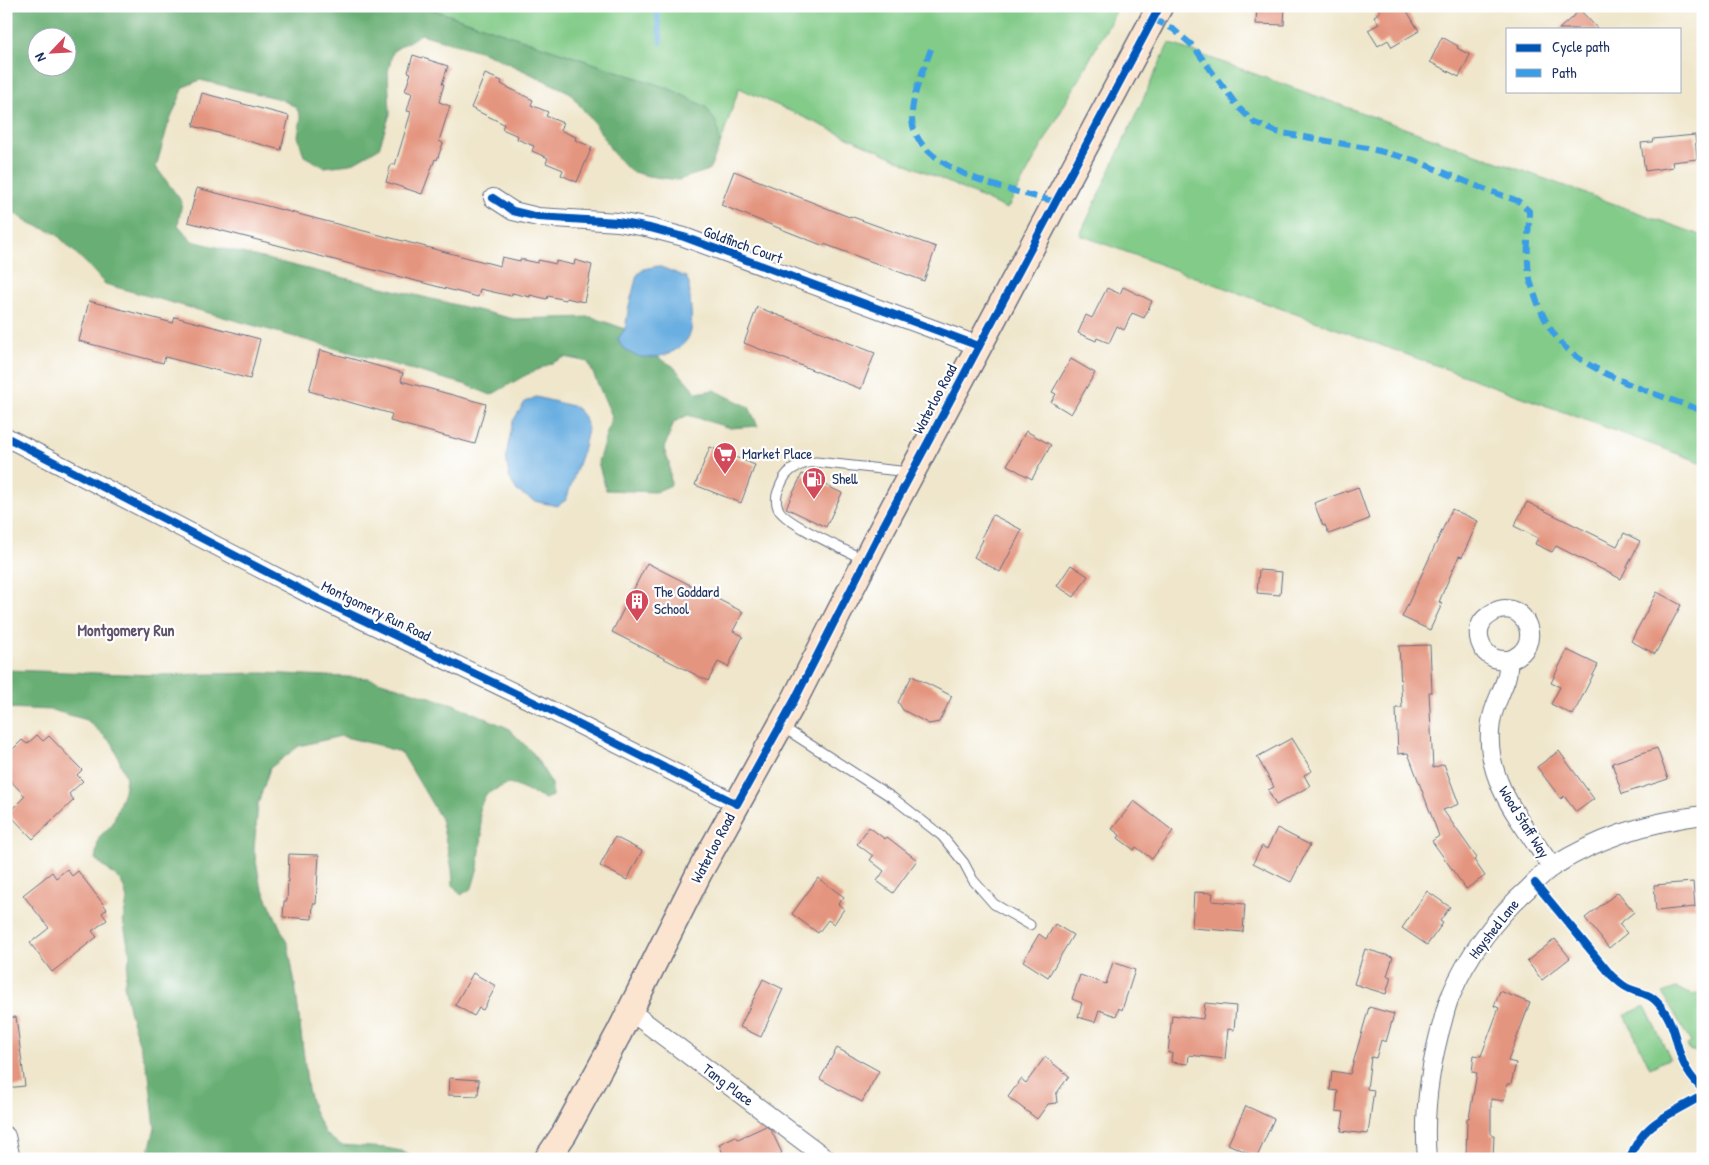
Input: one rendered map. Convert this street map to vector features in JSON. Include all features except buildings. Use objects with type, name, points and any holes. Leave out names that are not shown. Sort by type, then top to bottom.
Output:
[{"type":"main road","name":"Waterloo Road","points":[[548,1159],[564,1134],[630,1011],[699,873],[781,726],[912,472],[1160,6]]},
{"type":"street","name":"Goldfinch Court","points":[[493,198],[513,211],[538,217],[618,222],[684,237],[979,346]]},
{"type":"street","name":"Montgomery Run Road","points":[[6,437],[319,599],[544,707],[737,804]]},
{"type":"street","name":"Wood Staff Way","points":[[1509,660],[1507,677],[1495,704],[1491,723],[1489,740],[1491,759],[1503,793],[1552,867]]},
{"type":"street","name":"Hayshed Lane","points":[[1427,1159],[1429,1076],[1450,996],[1470,958],[1497,922],[1516,899],[1552,867],[1597,843],[1638,827],[1703,815]]},
{"type":"street","name":"Tang Place","points":[[630,1011],[827,1159]]},
{"type":"street","points":[[6,1136],[11,1159]]},
{"type":"lane","points":[[866,560],[788,520],[778,510],[776,496],[785,475],[795,467],[805,463],[816,462],[912,472]]},
{"type":"lane","points":[[781,726],[893,798],[942,836],[964,863],[973,880],[994,904],[1030,925]]},
{"type":"path","points":[[1535,883],[1611,975],[1623,986],[1644,993],[1655,1000],[1664,1010],[1684,1064],[1703,1090]]},
{"type":"path","points":[[1630,1159],[1633,1149],[1643,1132],[1659,1119],[1703,1095]]},
{"type":"green space","points":[[6,6],[422,6],[670,89],[706,107],[717,124],[720,145],[709,170],[678,180],[648,176],[630,171],[613,153],[598,128],[569,92],[486,53],[421,34],[393,51],[388,72],[390,114],[379,148],[351,164],[324,167],[304,156],[298,136],[301,118],[296,107],[280,99],[200,80],[184,87],[168,125],[156,167],[182,202],[178,225],[192,241],[514,319],[592,317],[625,329],[618,339],[643,357],[657,357],[673,366],[697,393],[714,390],[749,407],[758,426],[730,428],[688,415],[674,422],[664,449],[669,463],[671,485],[655,492],[606,490],[598,462],[612,416],[588,362],[565,357],[524,376],[491,395],[467,385],[105,284],[55,233],[32,224],[12,212],[6,201]]},
{"type":"green space","points":[[422,6],[1111,6],[1118,8],[1007,209],[739,88],[720,145],[714,122],[705,108],[670,89]]},
{"type":"green space","points":[[1169,43],[1703,236],[1703,463],[1080,235]]},
{"type":"green space","points":[[6,670],[156,675],[263,673],[368,678],[453,704],[508,728],[533,753],[552,784],[552,796],[545,799],[509,783],[486,794],[479,809],[482,834],[478,867],[472,888],[461,895],[453,885],[452,869],[441,819],[402,753],[341,736],[299,746],[270,768],[258,804],[254,849],[260,883],[288,945],[295,984],[308,1090],[314,1111],[325,1134],[341,1145],[402,1151],[415,1159],[147,1159],[155,1128],[149,1075],[130,1014],[124,985],[130,955],[123,920],[127,901],[121,881],[95,859],[99,837],[112,825],[124,791],[126,778],[113,744],[87,720],[52,710],[6,708]]},
{"type":"green space","points":[[1676,988],[1693,995],[1703,991],[1703,1054],[1689,1050],[1687,1045],[1691,1043],[1663,993]]},
{"type":"green space","points":[[1645,1006],[1670,1058],[1650,1068],[1625,1015]]},
{"type":"water","points":[[658,266],[686,277],[689,284],[691,330],[684,343],[676,350],[665,355],[643,357],[632,354],[624,348],[618,339],[625,329],[637,275],[644,269]]},
{"type":"water","points":[[536,397],[576,407],[584,417],[588,429],[584,447],[566,500],[557,506],[534,501],[517,491],[509,477],[506,456],[513,421],[525,402]]},
{"type":"waterway","points":[[656,6],[661,42]]},
{"type":"marked path","points":[[1153,19],[1173,29],[1193,46],[1238,107],[1255,123],[1277,132],[1367,148],[1414,160],[1518,201],[1529,211],[1528,266],[1533,291],[1547,323],[1562,344],[1590,365],[1609,375],[1628,384],[1703,411]]},
{"type":"marked path","points":[[931,49],[917,88],[912,112],[915,132],[927,149],[945,164],[967,175],[1016,192],[1057,202]]},
{"type":"cycle path","points":[[6,437],[319,599],[544,707],[737,804],[794,701],[877,538],[1160,6]]},
{"type":"cycle path","points":[[493,198],[513,211],[538,217],[618,222],[684,237],[979,346]]},
{"type":"cycle path","points":[[1535,883],[1611,975],[1624,986],[1648,995],[1658,1003],[1669,1020],[1685,1066],[1703,1090]]},
{"type":"cycle path","points":[[1630,1159],[1642,1136],[1659,1120],[1703,1095]]},
{"type":"place","name":"Market Place","points":[[725,475]]},
{"type":"place","name":"Shell","points":[[814,500]]},
{"type":"place","name":"The Goddard School","points":[[637,622]]},
{"type":"district","name":"Montgomery Run","points":[[126,630]]}]
